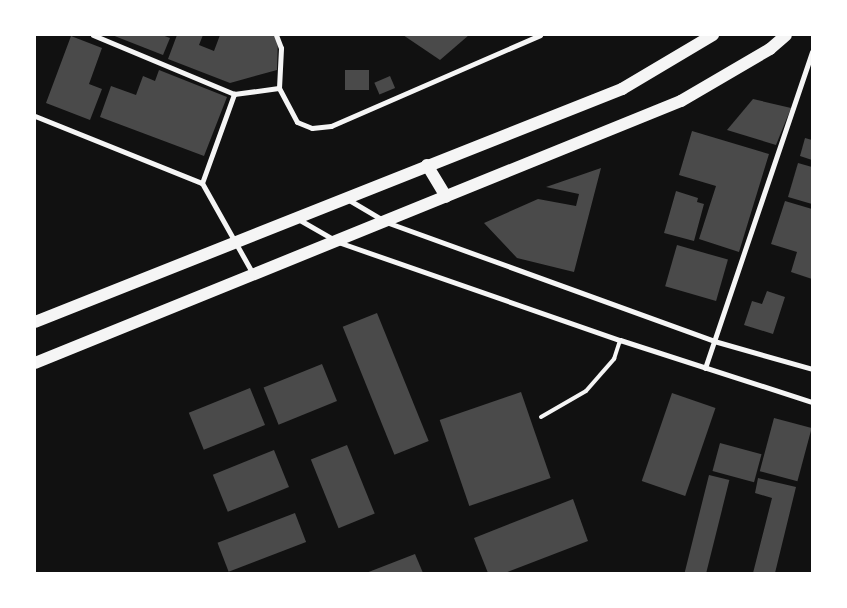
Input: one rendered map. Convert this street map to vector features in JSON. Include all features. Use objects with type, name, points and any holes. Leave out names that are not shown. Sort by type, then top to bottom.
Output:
[{"type":"main road","points":[[35,322],[234,241],[622,89],[713,35]]},
{"type":"main road","points":[[35,362],[338,242],[681,101],[770,49],[786,35]]},
{"type":"main road","points":[[427,166],[446,197]]},
{"type":"street","points":[[93,35],[234,94],[279,88]]},
{"type":"street","points":[[276,35],[282,48],[279,88],[297,122],[312,128],[330,126],[540,35]]},
{"type":"street","points":[[705,368],[812,52]]},
{"type":"street","points":[[202,183],[234,94]]},
{"type":"street","points":[[35,116],[202,183],[254,275]]},
{"type":"street","points":[[345,198],[386,222],[714,341],[812,370]]},
{"type":"street","points":[[295,217],[338,242],[620,340],[812,402]]},
{"type":"lane","points":[[541,417],[586,391],[614,359],[620,340]]},
{"type":"building","points":[[112,35],[162,35],[170,38],[163,55]]},
{"type":"building","points":[[177,35],[203,35],[199,45],[214,51],[220,35],[278,35],[277,70],[230,83],[168,59]]},
{"type":"building","points":[[403,35],[469,35],[440,60]]},
{"type":"building","points":[[71,36],[102,48],[89,84],[102,89],[90,120],[46,103]]},
{"type":"building","points":[[159,70],[227,97],[204,156],[100,117],[111,86],[136,95],[143,76],[155,81]]},
{"type":"building","points":[[345,70],[369,70],[369,90],[345,90]]},
{"type":"building","points":[[390,76],[395,88],[379,95],[374,83]]},
{"type":"building","points":[[753,99],[791,108],[776,145],[727,130]]},
{"type":"building","points":[[692,131],[769,154],[739,252],[699,239],[716,186],[679,175]]},
{"type":"building","points":[[805,138],[812,140],[812,160],[800,156]]},
{"type":"building","points":[[798,163],[812,167],[812,204],[788,197]]},
{"type":"building","points":[[601,168],[574,272],[517,258],[484,223],[538,199],[576,206],[579,194],[546,187]]},
{"type":"building","points":[[676,191],[698,198],[697,202],[704,204],[694,241],[664,233]]},
{"type":"building","points":[[785,201],[812,209],[812,279],[791,272],[797,252],[771,244]]},
{"type":"building","points":[[677,245],[728,260],[716,301],[665,286]]},
{"type":"building","points":[[767,291],[785,297],[773,334],[744,325],[752,301],[762,304]]},
{"type":"building","points":[[377,313],[429,441],[394,455],[343,327]]},
{"type":"building","points":[[322,364],[337,401],[279,425],[264,388]]},
{"type":"building","points":[[250,388],[265,425],[204,450],[189,413]]},
{"type":"building","points":[[521,392],[551,478],[469,506],[440,420]]},
{"type":"building","points":[[672,393],[715,408],[685,496],[642,481]]},
{"type":"building","points":[[774,418],[812,428],[797,481],[760,471]]},
{"type":"building","points":[[720,443],[762,454],[754,482],[712,471]]},
{"type":"building","points":[[347,445],[375,514],[339,528],[311,460]]},
{"type":"building","points":[[274,450],[289,487],[228,512],[213,475]]},
{"type":"building","points":[[709,475],[729,480],[706,573],[685,573]]},
{"type":"building","points":[[758,478],[796,487],[775,573],[753,573],[772,498],[755,493]]},
{"type":"building","points":[[573,499],[588,541],[505,573],[488,573],[474,538]]},
{"type":"building","points":[[295,513],[306,542],[229,572],[218,543]]},
{"type":"building","points":[[415,554],[423,573],[366,573]]}]
